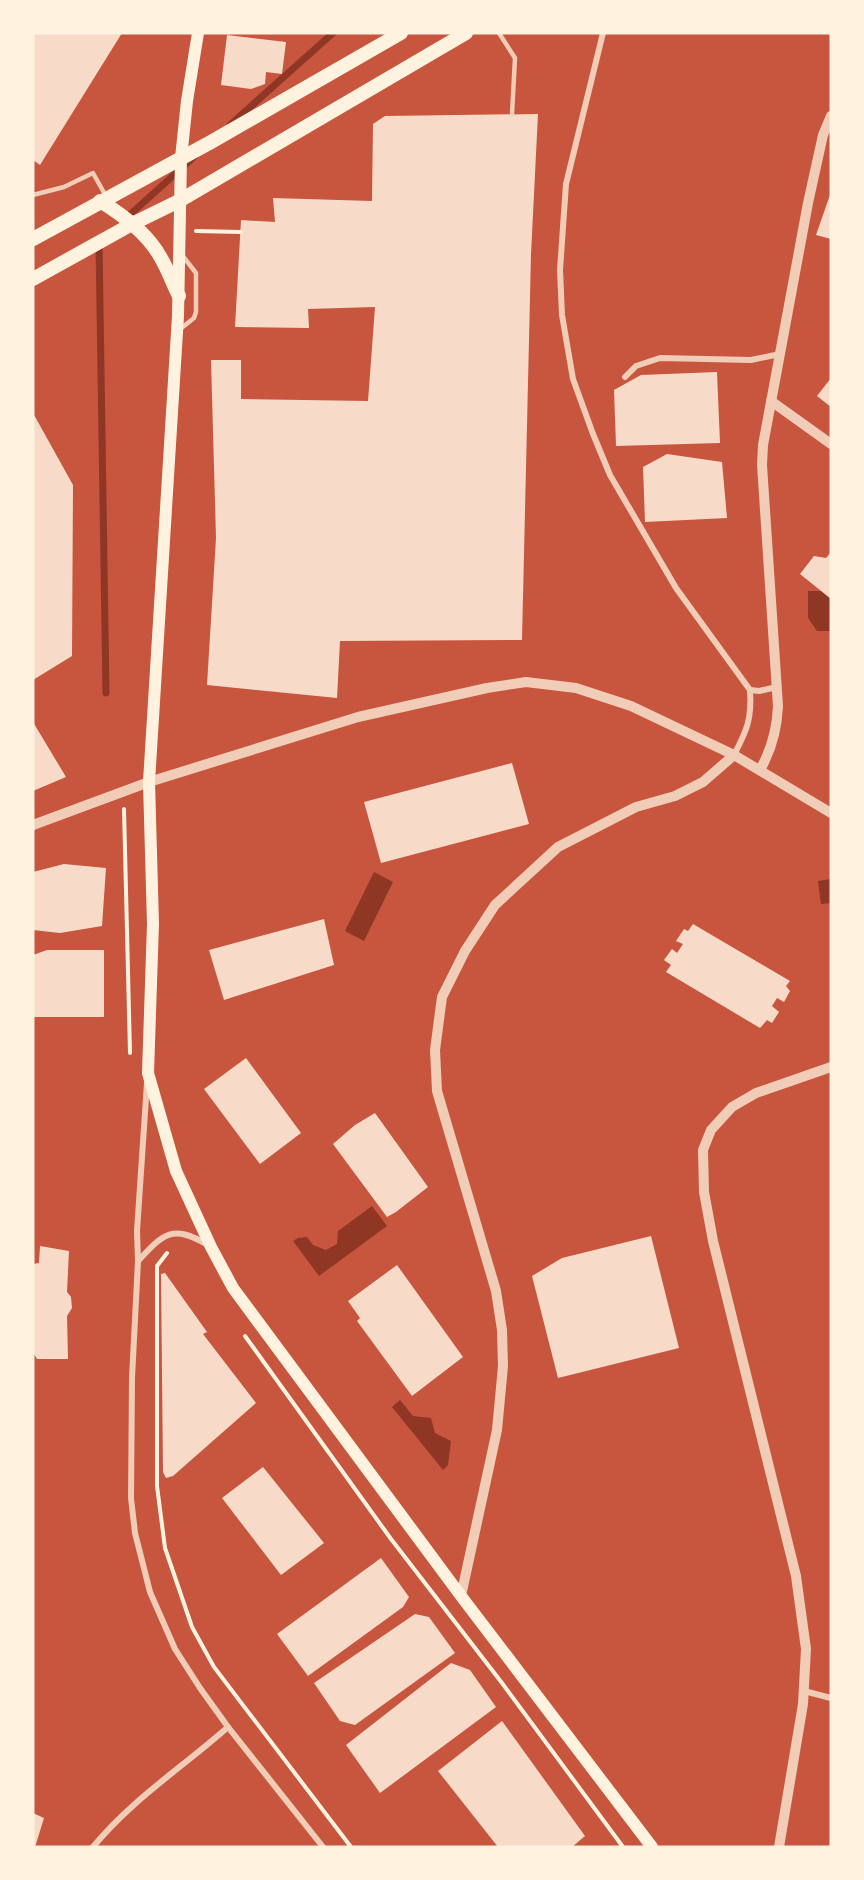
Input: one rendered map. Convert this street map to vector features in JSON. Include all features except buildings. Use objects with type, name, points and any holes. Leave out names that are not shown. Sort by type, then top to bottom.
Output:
[{"type":"main road","points":[[198,33],[181,158],[179,296],[149,782],[153,924],[148,1073],[176,1171],[211,1247],[233,1288],[461,1596],[652,1847]]},
{"type":"main road","points":[[33,239],[401,33]]},
{"type":"main road","points":[[33,279],[132,224],[179,201],[466,33]]},
{"type":"main road","points":[[104,199],[132,224],[161,257],[179,296]]},
{"type":"street","points":[[461,1596],[497,1430],[503,1366],[502,1330],[496,1291],[437,1091],[435,1050],[442,997],[465,951],[495,905],[558,847],[590,828],[636,807],[675,796],[703,782],[734,755],[752,713],[750,690],[676,588],[610,475],[573,379],[562,315],[560,270],[566,184],[603,33]]},
{"type":"street","points":[[760,770],[771,751],[777,724],[777,687],[762,465],[771,401],[808,203],[823,135],[831,116]]},
{"type":"street","points":[[625,377],[636,366],[660,358],[751,360],[780,354]]},
{"type":"street","points":[[771,401],[831,444]]},
{"type":"street","points":[[33,825],[149,782],[358,717],[487,688],[526,682],[576,688],[632,706],[734,755],[831,813]]},
{"type":"street","points":[[750,690],[759,691],[777,687]]},
{"type":"street","points":[[780,1847],[804,1692],[806,1649],[796,1576],[713,1241],[704,1192],[703,1150],[711,1130],[732,1107],[756,1093],[831,1067]]},
{"type":"street","points":[[148,1073],[137,1231],[138,1261],[132,1378],[132,1498],[135,1533],[150,1592],[175,1649],[228,1727],[323,1847]]},
{"type":"street","points":[[138,1261],[159,1238],[178,1232],[211,1247]]},
{"type":"street","points":[[804,1692],[831,1698]]},
{"type":"street","points":[[93,1847],[111,1824],[228,1727]]},
{"type":"lane","points":[[500,33],[515,58],[512,114]]},
{"type":"lane","points":[[33,195],[64,187],[93,173],[104,199]]},
{"type":"lane","points":[[176,331],[194,318],[196,312],[196,273],[179,252]]},
{"type":"path","points":[[192,231],[241,232]]},
{"type":"path","points":[[124,792],[130,1054]]},
{"type":"path","points":[[173,1247],[157,1266],[157,1486],[165,1548],[192,1627],[214,1667],[351,1847]]},
{"type":"path","points":[[243,1333],[396,1547],[514,1698],[623,1847]]},
{"type":"shaded area","points":[[808,591],[831,591],[831,631],[817,631],[808,618]]},
{"type":"shaded area","points":[[374,872],[393,882],[364,941],[345,931]]},
{"type":"shaded area","points":[[831,879],[831,903],[821,904],[818,881]]},
{"type":"shaded area","points":[[372,1206],[387,1226],[319,1276],[293,1241],[307,1237],[313,1245],[326,1250],[337,1244],[338,1231]]},
{"type":"shaded area","points":[[400,1400],[413,1416],[431,1418],[435,1433],[451,1441],[448,1465],[443,1470],[392,1407]]},
{"type":"waterway","points":[[230,125],[333,33]]},
{"type":"waterway","points":[[125,219],[195,156]]},
{"type":"waterway","points":[[99,242],[106,693]]}]
